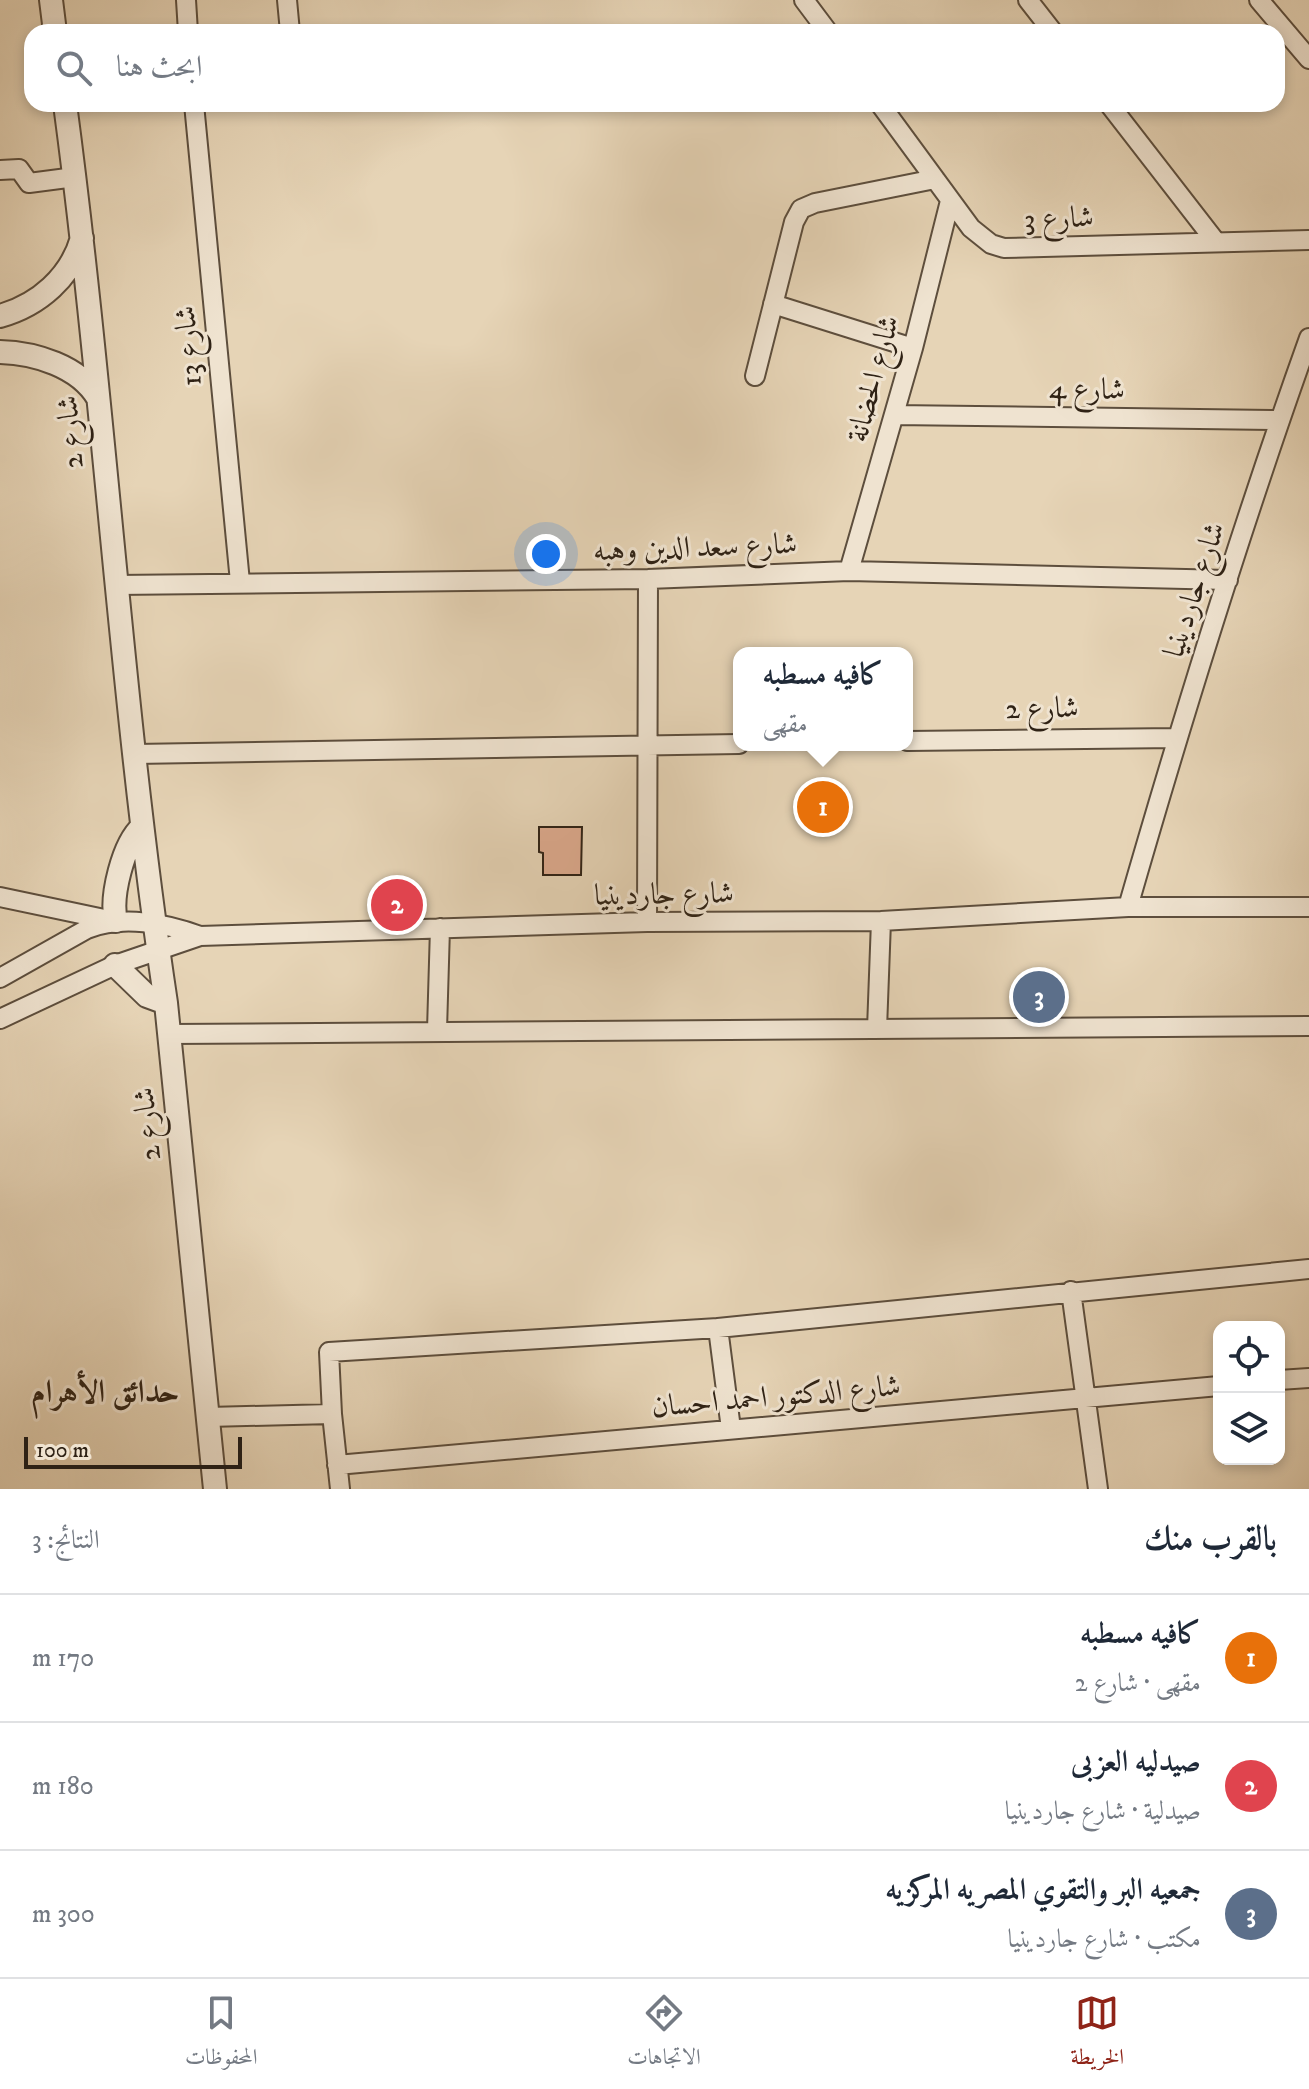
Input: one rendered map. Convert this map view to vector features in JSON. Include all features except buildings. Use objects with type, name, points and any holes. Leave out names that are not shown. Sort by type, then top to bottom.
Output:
[{"type":"street","points":[[51,0],[54,24]]},
{"type":"street","points":[[186,0],[188,24]]},
{"type":"street","points":[[287,0],[289,24]]},
{"type":"street","points":[[804,0],[822,24]]},
{"type":"street","points":[[1028,0],[1047,24]]},
{"type":"street","points":[[1259,0],[1279,24]]},
{"type":"street","points":[[1285,31],[1309,59]]},
{"type":"street","name":"شارع 2","points":[[66,112],[83,235],[116,585],[142,827],[166,1003],[215,1489]]},
{"type":"street","name":"شارع 13","points":[[195,112],[240,582]]},
{"type":"street","name":"شارع 3","points":[[886,112],[980,237],[1004,248],[1309,240]]},
{"type":"street","points":[[1115,112],[1216,242]]},
{"type":"street","points":[[0,170],[19,169],[25,181],[31,184],[75,177]]},
{"type":"street","points":[[755,376],[794,222],[801,209],[815,203],[935,179]]},
{"type":"street","name":"شارع الحضانة","points":[[849,571],[913,348],[950,201]]},
{"type":"street","points":[[0,316],[35,301],[54,285],[70,266],[83,235]]},
{"type":"street","points":[[773,304],[913,348]]},
{"type":"street","name":"شارع جاردينيا","points":[[1128,907],[1177,738],[1279,420],[1309,338]]},
{"type":"street","points":[[0,352],[26,355],[60,366],[90,385],[98,398]]},
{"type":"street","name":"شارع 4","points":[[894,415],[1279,420]]},
{"type":"street","name":"شارع سعد الدين وهبه","points":[[116,585],[648,579],[849,571],[1228,580]]},
{"type":"street","points":[[647,922],[648,579]]},
{"type":"street","name":"شارع 2","points":[[913,741],[1177,738]]},
{"type":"street","points":[[135,754],[733,744]]},
{"type":"street","points":[[0,897],[116,921],[114,895],[130,843],[142,827]]},
{"type":"street","name":"شارع جاردينيا","points":[[0,1019],[115,965],[200,936],[647,922],[881,921],[1128,907],[1309,907]]},
{"type":"street","name":"شارع جاردينيا","points":[[0,978],[87,929],[116,921],[170,927],[200,936]]},
{"type":"street","points":[[877,1029],[881,921]]},
{"type":"street","points":[[437,1030],[440,928]]},
{"type":"street","points":[[115,965],[147,996],[166,1003]]},
{"type":"street","points":[[169,1034],[1309,1026]]},
{"type":"street","points":[[340,1489],[329,1352],[718,1328],[1309,1269]]},
{"type":"street","points":[[1071,1291],[1098,1489]]},
{"type":"street","points":[[718,1328],[731,1429]]},
{"type":"street","points":[[1285,1380],[1309,1378]]},
{"type":"street","name":"شارع الدكتور احمد احسان","points":[[337,1465],[1213,1387]]},
{"type":"street","points":[[208,1417],[332,1414]]},
{"type":"place","name":"كافيه مسطبه","points":[[823,807]]},
{"type":"place","name":"صيدليه العزبى","points":[[397,905]]},
{"type":"place","name":"جمعيه البر والتقوي المصريه المركزيه","points":[[1039,997]]},
{"type":"district","name":"حدائق الأهرام","points":[[105,1393]]}]
